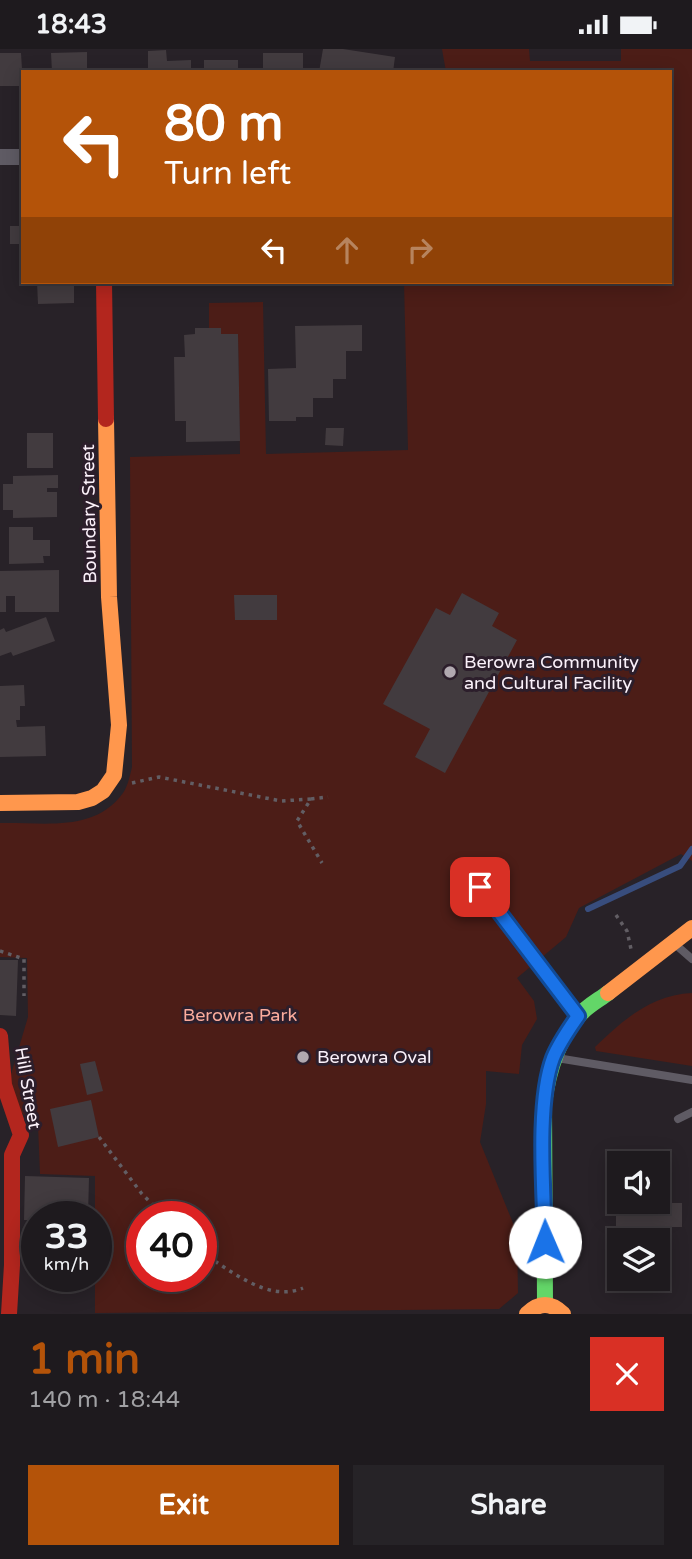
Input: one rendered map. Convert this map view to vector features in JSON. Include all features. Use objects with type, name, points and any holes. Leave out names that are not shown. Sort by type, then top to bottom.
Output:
[{"type":"street","points":[[0,157],[21,157]]},
{"type":"street","name":"Boundary Street","points":[[0,803],[66,803],[92,798],[111,783],[114,775],[118,744],[109,597],[104,284]]},
{"type":"street","points":[[545,1303],[544,1104],[547,1078],[554,1057],[578,1016],[692,928]]},
{"type":"street","name":"Hill Street","points":[[0,1036],[4,1085],[20,1135],[12,1155],[9,1314]]},
{"type":"street","points":[[527,1314],[534,1306],[545,1303],[558,1308],[563,1314]]},
{"type":"lane","points":[[480,887],[578,1016]]},
{"type":"lane","points":[[674,943],[692,959]]},
{"type":"lane","points":[[554,1057],[692,1080]]},
{"type":"lane","points":[[678,1119],[692,1112]]},
{"type":"path","points":[[124,785],[159,777],[281,801],[328,797]]},
{"type":"path","points":[[311,799],[297,821],[322,863]]},
{"type":"path","points":[[616,915],[627,931],[636,971]]},
{"type":"path","points":[[0,951],[24,959],[24,996]]},
{"type":"path","points":[[99,1137],[149,1201]]},
{"type":"path","points":[[217,1262],[251,1282],[277,1293],[303,1287]]},
{"type":"green space","name":"Berowra Park","points":[[442,49],[529,49],[530,61],[621,61],[621,49],[692,49],[692,861],[681,854],[579,908],[566,937],[517,978],[534,1001],[537,1019],[522,1045],[519,1074],[486,1071],[486,1104],[480,1142],[517,1233],[518,1293],[499,1309],[95,1313],[95,1292],[112,1292],[112,1201],[95,1201],[95,1176],[40,1174],[38,1125],[18,1110],[9,1081],[28,1017],[27,958],[0,957],[0,823],[51,824],[83,820],[111,806],[126,787],[132,767],[130,457],[240,454],[238,335],[221,334],[221,328],[209,328],[209,303],[263,302],[266,454],[408,450],[404,284],[672,284],[672,70],[446,70]]},
{"type":"green space","points":[[692,993],[692,1066],[596,1051],[595,1047],[639,1011],[663,998]]},
{"type":"building","points":[[323,49],[343,49],[395,57],[393,70],[319,70]]},
{"type":"building","points":[[166,50],[167,61],[191,60],[191,70],[148,70],[148,51]]},
{"type":"building","points":[[87,52],[87,70],[52,70],[51,53]]},
{"type":"building","points":[[0,53],[21,53],[21,86],[0,86]]},
{"type":"building","points":[[263,53],[303,53],[303,70],[263,70]]},
{"type":"building","points":[[204,60],[238,60],[238,70],[204,70]]},
{"type":"building","points":[[10,226],[21,226],[21,244],[10,244]]},
{"type":"building","points":[[37,284],[74,284],[74,303],[38,304]]},
{"type":"building","points":[[362,325],[362,351],[346,351],[346,379],[333,379],[333,398],[313,398],[313,417],[296,417],[296,421],[269,421],[268,369],[296,368],[295,326]]},
{"type":"building","points":[[195,328],[221,328],[221,334],[238,334],[240,441],[186,442],[186,421],[175,421],[174,357],[185,357],[184,335],[195,334]]},
{"type":"building","points":[[326,428],[344,428],[343,446],[325,445]]},
{"type":"building","points":[[27,433],[53,433],[53,468],[27,468]]},
{"type":"building","points":[[58,475],[58,488],[47,488],[47,492],[57,492],[57,517],[13,518],[13,510],[3,510],[3,484],[13,484],[13,476]]},
{"type":"building","points":[[9,527],[33,527],[33,540],[50,540],[50,556],[43,556],[44,563],[9,564]]},
{"type":"building","points":[[59,570],[59,612],[15,612],[15,596],[6,596],[6,612],[0,612],[0,571]]},
{"type":"building","name":"Berowra Community and Cultural Facility","points":[[462,593],[499,613],[492,626],[517,640],[445,773],[415,757],[430,729],[383,704],[436,608],[450,615]]},
{"type":"building","points":[[234,595],[277,595],[277,620],[235,620]]},
{"type":"building","points":[[46,617],[55,641],[13,656],[11,652],[0,656],[0,630],[4,628],[6,632]]},
{"type":"building","points":[[24,685],[25,706],[20,706],[17,727],[45,726],[46,756],[0,757],[0,686]]},
{"type":"building","points":[[0,960],[18,960],[16,1016],[0,1015]]},
{"type":"building","points":[[95,1061],[103,1091],[87,1095],[80,1064]]},
{"type":"building","points":[[91,1100],[99,1137],[58,1147],[50,1109]]},
{"type":"building","points":[[25,1176],[89,1178],[88,1201],[24,1201]]},
{"type":"building","points":[[670,1203],[682,1203],[682,1227],[616,1227],[616,1214],[670,1214]]},
{"type":"waterway","points":[[588,909],[680,866],[692,849]]},
{"type":"traffic: fast","points":[[545,1303],[544,1104],[548,1081],[564,1036],[584,1010],[608,993]]},
{"type":"traffic: slow","points":[[0,803],[78,802],[103,791],[114,775],[119,725],[109,597],[106,419]]},
{"type":"traffic: slow","points":[[608,993],[692,928]]},
{"type":"traffic: slow","points":[[527,1314],[536,1307],[545,1305],[554,1307],[563,1314]]},
{"type":"traffic: jam","points":[[104,284],[106,419]]},
{"type":"traffic: jam","points":[[0,1036],[4,1085],[21,1135],[12,1155],[9,1314]]},
{"type":"place","name":"Berowra Community and Cultural Facility","points":[[450,672]]},
{"type":"place","name":"Berowra Oval","points":[[303,1057]]},
{"type":"route","points":[[480,887],[578,1016],[554,1057],[547,1078],[544,1104],[545,1242]]}]
